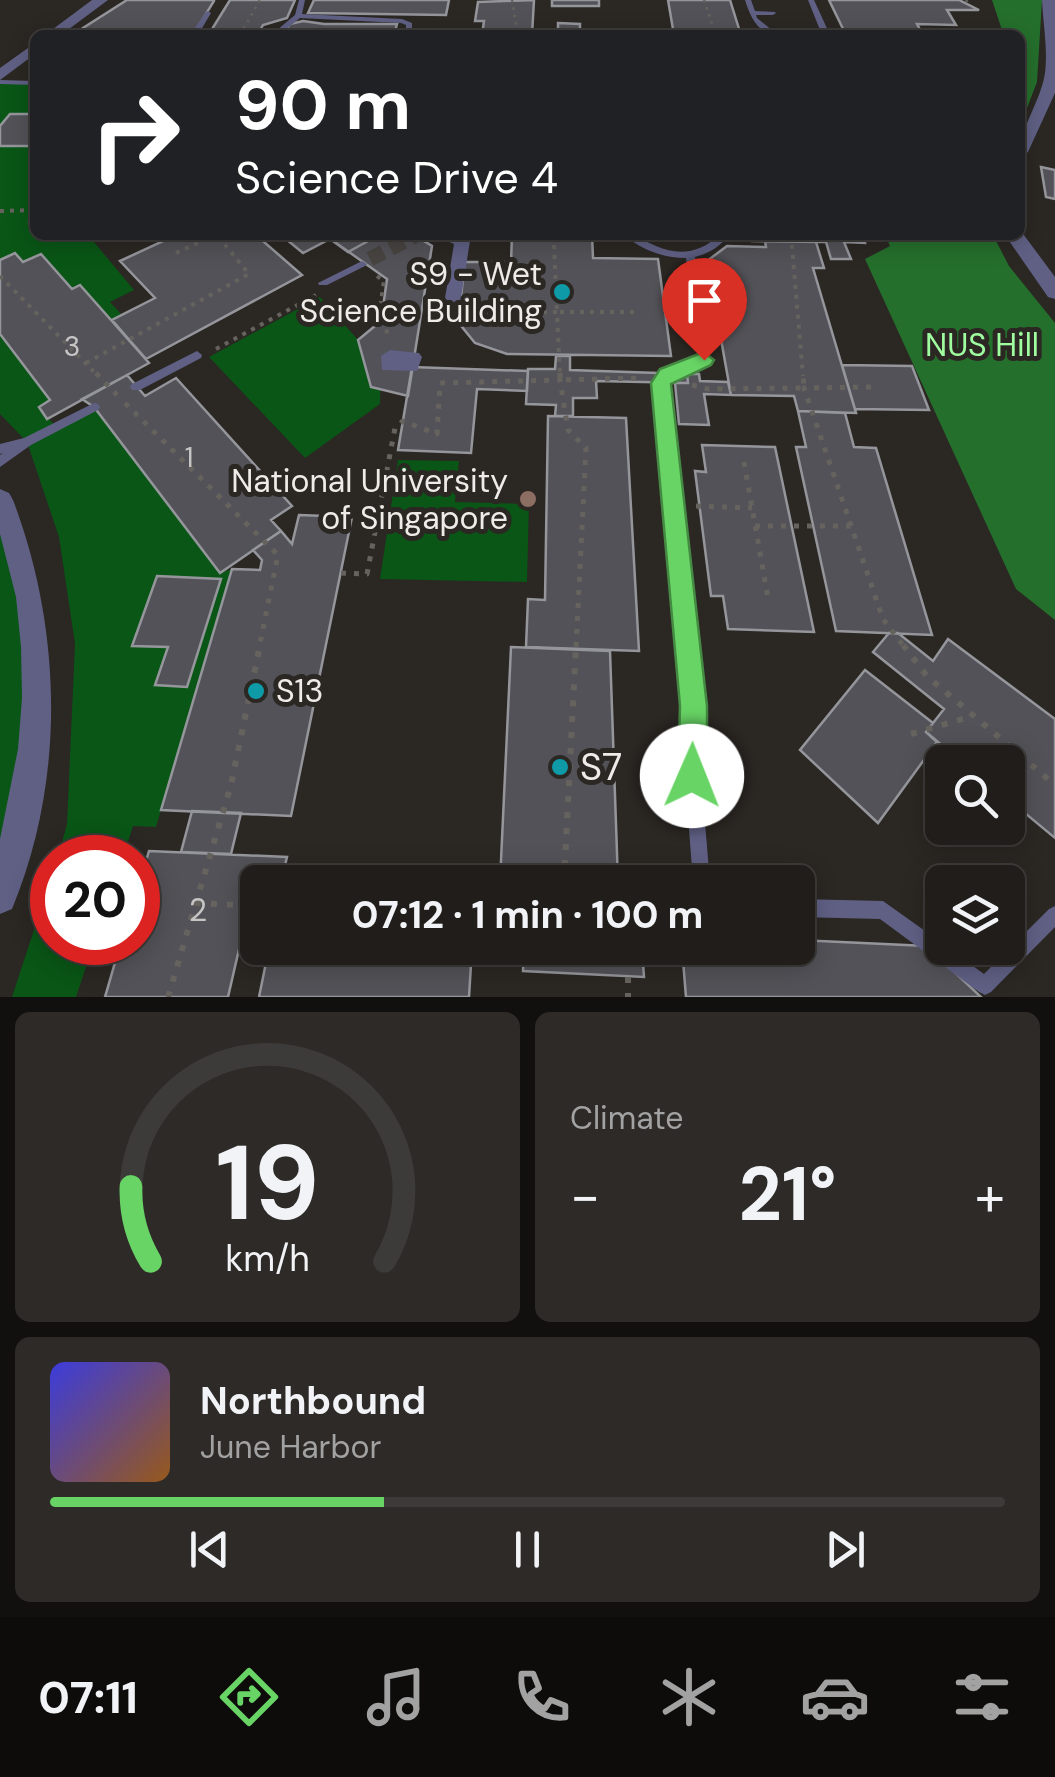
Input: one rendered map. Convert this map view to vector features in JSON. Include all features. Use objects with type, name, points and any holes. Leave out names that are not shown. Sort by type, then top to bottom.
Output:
[{"type":"street","points":[[44,30],[84,0]]},
{"type":"street","points":[[59,30],[100,0]]},
{"type":"street","points":[[1025,142],[1046,98],[1053,71],[1050,0]]},
{"type":"street","points":[[0,60],[30,40]]},
{"type":"street","points":[[0,78],[30,51]]},
{"type":"street","points":[[450,316],[462,241],[458,240]]},
{"type":"street","points":[[1017,240],[1055,292]]},
{"type":"street","points":[[0,500],[23,562],[36,619],[36,654],[24,828],[0,897]]},
{"type":"lane","points":[[281,30],[298,16],[302,0]]},
{"type":"lane","points":[[748,0],[760,27],[765,30]]},
{"type":"lane","points":[[811,0],[824,30]]},
{"type":"lane","points":[[752,12],[773,13]]},
{"type":"lane","points":[[197,30],[208,13]]},
{"type":"lane","points":[[298,16],[402,21],[410,24],[408,30]]},
{"type":"lane","points":[[0,78],[30,82]]},
{"type":"lane","points":[[637,240],[659,254],[690,255],[721,240]]},
{"type":"lane","points":[[690,255],[706,349],[704,360],[668,375],[661,383],[694,706],[692,776],[700,865]]},
{"type":"lane","points":[[1031,263],[1055,272]]},
{"type":"lane","points":[[323,283],[365,267]]},
{"type":"lane","points":[[136,386],[198,356]]},
{"type":"lane","points":[[0,462],[26,442],[94,408]]},
{"type":"lane","points":[[0,449],[26,442]]},
{"type":"lane","points":[[815,908],[883,910],[985,986],[1055,915]]},
{"type":"path","points":[[243,30],[260,0]]},
{"type":"path","points":[[512,0],[517,30]]},
{"type":"path","points":[[704,0],[714,30]]},
{"type":"path","points":[[966,0],[970,6]]},
{"type":"path","points":[[0,211],[30,212]]},
{"type":"path","points":[[176,254],[205,240]]},
{"type":"path","points":[[86,363],[249,274],[220,240]]},
{"type":"path","points":[[554,245],[560,380],[568,430],[586,448],[565,865]]},
{"type":"path","points":[[365,267],[384,281],[377,319]]},
{"type":"path","points":[[0,276],[278,555],[231,785],[168,997]]},
{"type":"path","points":[[198,356],[316,294]]},
{"type":"path","points":[[450,316],[635,312]]},
{"type":"path","points":[[341,573],[366,574],[396,428],[403,421],[437,434],[440,382],[560,380]]},
{"type":"path","points":[[872,386],[804,388],[882,619],[927,676],[1055,785]]},
{"type":"path","points":[[744,462],[768,598]]},
{"type":"path","points":[[673,505],[752,508]]},
{"type":"path","points":[[755,526],[851,526]]},
{"type":"path","points":[[911,734],[973,716]]},
{"type":"path","points":[[196,904],[240,905]]},
{"type":"path","points":[[628,976],[628,997]]},
{"type":"green space","points":[[992,0],[1042,0],[1037,82],[1025,113],[1025,30],[1002,30]]},
{"type":"green space","points":[[0,83],[30,85],[30,114],[10,114],[0,126]]},
{"type":"green space","points":[[0,146],[30,146],[30,240],[92,240],[134,290],[110,302],[121,314],[112,320],[81,286],[72,289],[42,254],[23,262],[15,253],[0,260]]},
{"type":"green space","name":"NUS Hill","points":[[887,240],[996,240],[1009,266],[1055,323],[1055,620],[1016,589],[865,259],[890,246]]},
{"type":"green space","points":[[320,297],[381,366],[380,404],[305,458],[209,357]]},
{"type":"green space","points":[[0,334],[50,400],[39,407],[56,427],[94,407],[220,573],[232,569],[156,827],[133,826],[130,835],[64,835],[75,644],[59,537],[27,442],[0,414]]},
{"type":"green space","points":[[398,460],[459,461],[455,502],[529,504],[527,582],[380,579]]},
{"type":"green space","points":[[0,500],[36,654],[0,893]]},
{"type":"green space","points":[[30,942],[30,965],[87,965],[76,997],[12,997]]},
{"type":"building","points":[[127,0],[214,0],[196,30],[80,30]]},
{"type":"building","points":[[230,0],[295,0],[287,18],[263,25],[260,30],[211,30]]},
{"type":"building","points":[[314,0],[449,0],[446,15],[308,13]]},
{"type":"building","points":[[534,0],[532,30],[483,30],[484,21],[475,21],[478,2]]},
{"type":"building","points":[[552,0],[599,0],[599,6],[552,6]]},
{"type":"building","points":[[668,0],[730,0],[739,30],[673,30]]},
{"type":"building","points":[[829,0],[959,0],[979,10],[947,10],[956,25],[917,24],[920,30],[844,30]]},
{"type":"building","points":[[558,23],[580,24],[580,29],[673,30],[558,30]]},
{"type":"building","points":[[290,24],[397,24],[395,30],[286,30]]},
{"type":"building","points":[[10,114],[30,114],[30,146],[0,146],[0,126]]},
{"type":"building","points":[[1041,167],[1055,170],[1055,199],[1046,197]]},
{"type":"building","points":[[165,240],[262,240],[302,275],[146,359],[112,320],[155,298],[120,261]]},
{"type":"building","points":[[287,240],[328,240],[303,253]]},
{"type":"building","points":[[331,240],[370,240],[348,252]]},
{"type":"building","points":[[332,240],[422,240],[432,246],[408,396],[371,387],[358,340],[381,321],[387,279]]},
{"type":"building","name":"S9 - Wet Science Building","points":[[512,240],[592,240],[593,258],[658,259],[671,356],[507,354],[475,343],[458,322],[465,262],[511,262]]},
{"type":"building","points":[[864,240],[865,243],[844,242],[851,259],[831,259],[826,242],[752,241]]},
{"type":"building","points":[[765,241],[816,242],[824,268],[813,268],[856,413],[798,411],[794,396],[731,395],[707,261],[727,246],[766,247]]},
{"type":"building","points":[[15,253],[23,262],[41,254],[72,289],[80,285],[149,363],[47,419],[39,407],[50,400],[0,334],[0,260]]},
{"type":"building","points":[[556,356],[570,356],[570,370],[687,374],[688,383],[596,381],[597,398],[573,398],[573,416],[555,416],[556,405],[526,404],[528,369],[555,369]]},
{"type":"building","points":[[842,365],[912,366],[929,410],[855,409]]},
{"type":"building","points":[[412,367],[528,371],[527,391],[477,389],[471,453],[398,450]]},
{"type":"building","points":[[687,374],[699,374],[700,381],[728,382],[731,395],[704,394],[709,425],[679,424],[675,383],[688,383]]},
{"type":"building","points":[[127,375],[145,396],[176,378],[292,506],[271,520],[281,531],[220,573],[94,407],[82,399]]},
{"type":"building","points":[[798,411],[845,413],[854,447],[876,448],[932,635],[836,631],[796,447],[806,447]]},
{"type":"building","points":[[548,416],[626,418],[639,651],[526,647],[528,599],[545,600]]},
{"type":"building","points":[[702,445],[775,447],[814,632],[728,629],[723,596],[711,596],[695,471],[706,472]]},
{"type":"building","name":"S13","points":[[299,515],[352,517],[291,816],[161,810],[232,569],[260,570],[262,560],[253,550],[281,531],[292,544]]},
{"type":"building","points":[[157,576],[221,579],[187,687],[155,685],[168,647],[132,646]]},
{"type":"building","points":[[889,633],[898,633],[933,661],[948,639],[1055,719],[1055,838],[1025,813],[1025,745],[942,745],[926,732],[944,709],[873,652]]},
{"type":"building","name":"S7","points":[[511,647],[610,651],[617,865],[501,865]]},
{"type":"building","points":[[865,670],[933,723],[926,732],[937,742],[925,745],[925,758],[878,823],[800,750]]},
{"type":"building","points":[[192,811],[241,813],[231,854],[181,852]]},
{"type":"building","points":[[160,851],[287,857],[285,865],[240,865],[240,945],[228,997],[105,997],[114,965],[160,965]]},
{"type":"building","points":[[815,941],[925,946],[925,965],[947,965],[981,997],[686,997],[683,965],[815,965]]},
{"type":"building","points":[[266,965],[471,965],[469,997],[259,997]]},
{"type":"building","points":[[523,965],[643,965],[644,977],[523,971]]},
{"type":"tunnel","points":[[370,259],[407,240]]},
{"type":"place","name":"S9 - Wet Science Building","points":[[562,292]]},
{"type":"place","name":"National University of Singapore","points":[[528,499]]},
{"type":"place","name":"S13","points":[[256,691]]},
{"type":"place","name":"S7","points":[[560,767]]},
{"type":"route","points":[[692,776],[694,706],[661,383],[668,375],[704,360]]}]
